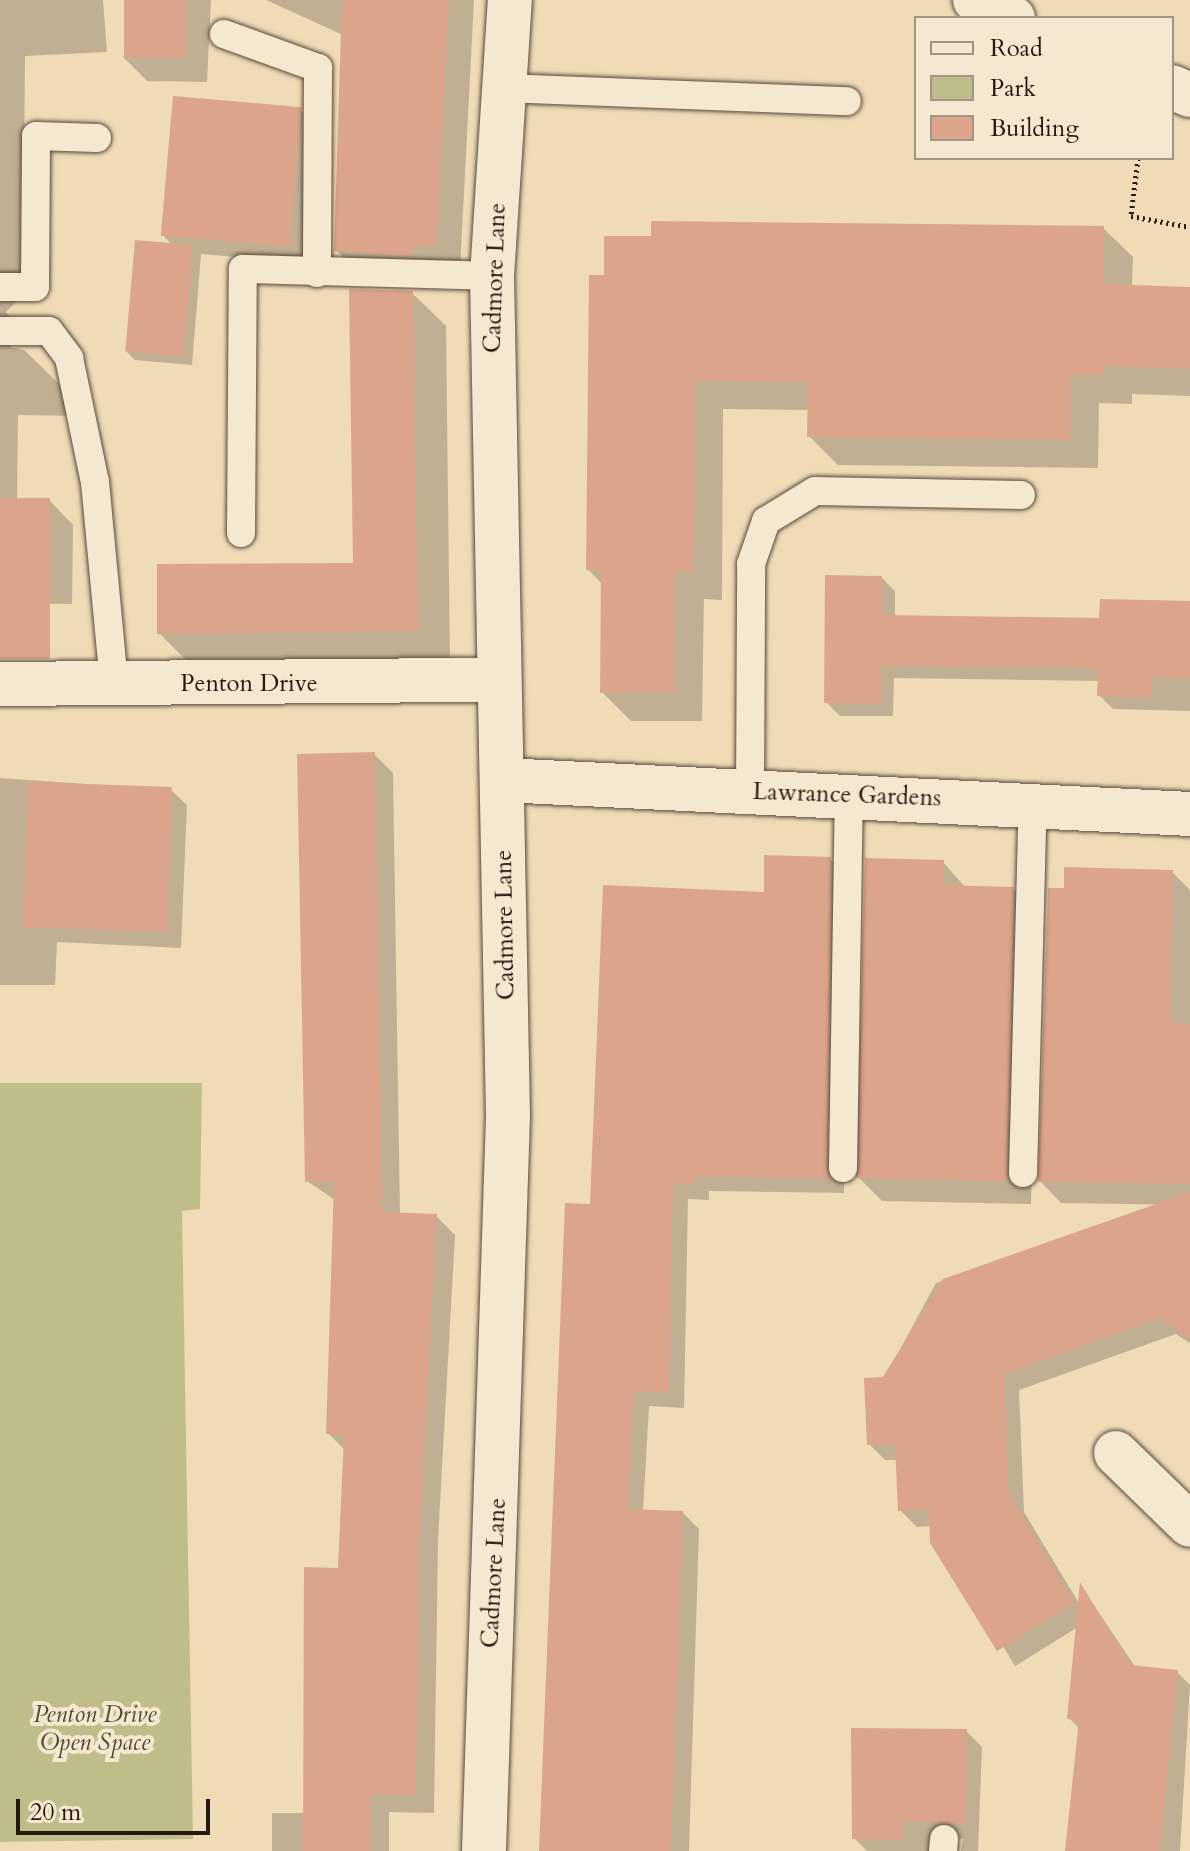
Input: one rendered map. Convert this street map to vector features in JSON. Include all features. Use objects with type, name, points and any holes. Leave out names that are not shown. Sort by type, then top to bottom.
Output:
[{"type":"street","name":"Cadmore Lane","points":[[484,1851],[508,1116],[492,276],[510,0]]},
{"type":"street","name":"Penton Drive","points":[[0,684],[498,680]]},
{"type":"street","name":"Lawrance Gardens","points":[[503,780],[1033,803],[1190,814]]},
{"type":"street","points":[[1116,1453],[1190,1525]]},
{"type":"lane","points":[[224,34],[318,68],[317,273]]},
{"type":"lane","points":[[504,88],[847,101]]},
{"type":"lane","points":[[0,287],[35,287],[36,136],[97,138]]},
{"type":"lane","points":[[241,533],[243,269],[492,276]]},
{"type":"lane","points":[[0,331],[49,331],[69,358],[95,482],[114,684]]},
{"type":"lane","points":[[750,791],[751,564],[766,521],[815,491],[1021,495]]},
{"type":"lane","points":[[843,1168],[849,794]]},
{"type":"lane","points":[[1023,1173],[1033,803]]},
{"type":"path","points":[[1138,160],[1131,216],[1190,227]]},
{"type":"green space","name":"Penton Drive Open Space","points":[[0,1083],[202,1083],[200,1209],[182,1211],[193,1839],[0,1842]]},
{"type":"building","points":[[124,0],[186,0],[186,58],[124,58]]},
{"type":"building","points":[[342,0],[449,0],[436,246],[413,246],[413,257],[334,251]]},
{"type":"building","points":[[173,96],[302,107],[289,247],[161,235]]},
{"type":"building","points":[[651,221],[1104,226],[1104,284],[1190,287],[1190,369],[1103,366],[1103,375],[1070,375],[1070,440],[807,437],[808,382],[695,381],[693,571],[675,571],[674,693],[600,693],[601,571],[586,570],[589,275],[604,275],[604,236],[651,236]]},
{"type":"building","points":[[135,240],[193,245],[183,357],[125,352]]},
{"type":"building","points":[[349,289],[413,291],[418,631],[157,634],[157,564],[353,563]]},
{"type":"building","points":[[0,498],[50,498],[50,659],[0,659]]},
{"type":"building","points":[[825,575],[882,576],[882,615],[1099,618],[1100,599],[1190,601],[1190,678],[1152,677],[1152,698],[1097,696],[1098,668],[881,666],[881,704],[824,703]]},
{"type":"building","points":[[375,752],[382,1212],[437,1214],[420,1520],[416,1795],[370,1794],[371,1851],[303,1851],[304,1567],[338,1568],[344,1435],[326,1434],[334,1181],[305,1182],[297,754]]},
{"type":"building","points":[[28,782],[172,787],[167,932],[23,927]]},
{"type":"building","points":[[764,855],[831,857],[829,1178],[694,1176],[693,1185],[673,1184],[669,1393],[634,1391],[627,1509],[683,1511],[671,1851],[539,1851],[565,1203],[590,1204],[603,885],[764,892]]},
{"type":"building","points":[[865,858],[944,860],[943,885],[1014,887],[1008,1181],[856,1178]]},
{"type":"building","points":[[1064,867],[1173,870],[1170,1021],[1190,1024],[1190,1184],[1038,1182],[1048,888],[1064,888]]},
{"type":"building","points":[[1190,1192],[1190,1339],[1158,1318],[1004,1374],[1009,1494],[1074,1603],[997,1651],[930,1543],[929,1510],[898,1511],[895,1444],[867,1445],[864,1378],[883,1377],[943,1279]]},
{"type":"building","points":[[1080,1582],[1130,1665],[1178,1670],[1160,1851],[1065,1851],[1079,1720],[1067,1719]]},
{"type":"building","points":[[851,1728],[967,1729],[965,1825],[903,1820],[903,1840],[852,1839]]}]
